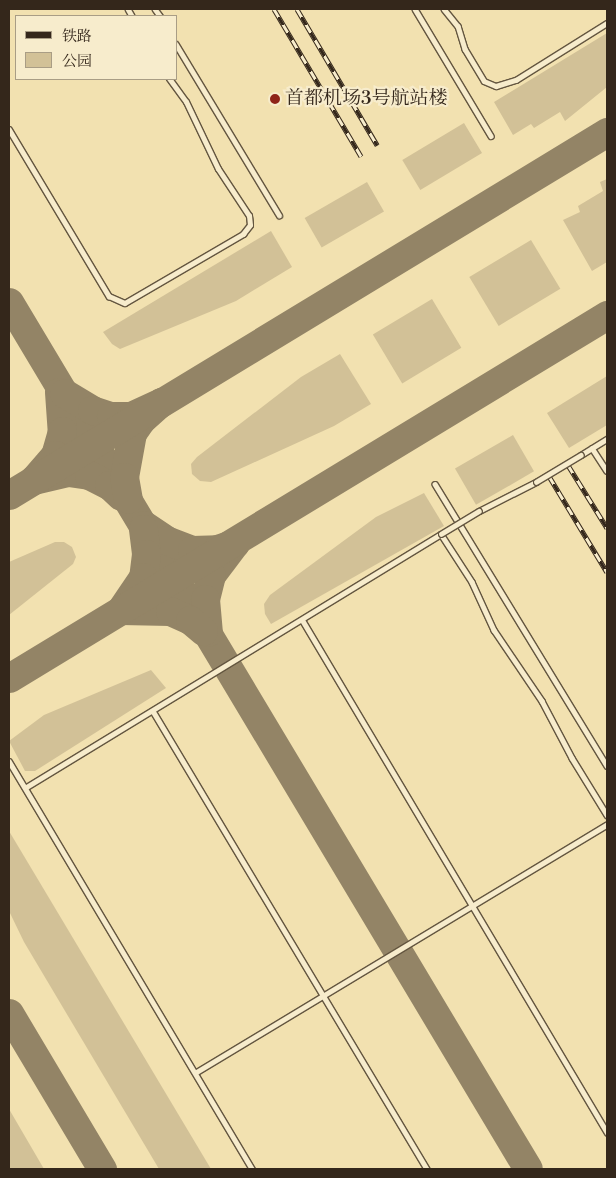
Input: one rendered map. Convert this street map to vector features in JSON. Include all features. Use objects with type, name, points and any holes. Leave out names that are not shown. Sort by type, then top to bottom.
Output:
[{"type":"lane","points":[[415,9],[491,136]]},
{"type":"lane","points":[[444,9],[458,26],[465,49],[484,81],[496,86],[516,80],[607,23]]},
{"type":"lane","points":[[178,47],[279,215]]},
{"type":"lane","points":[[9,129],[109,296],[125,303],[243,234],[250,225],[249,216],[214,162],[186,102],[170,80]]},
{"type":"lane","points":[[25,788],[303,621],[479,511],[536,482],[607,439]]},
{"type":"lane","points":[[592,448],[607,471]]},
{"type":"lane","points":[[435,484],[607,766]]},
{"type":"lane","points":[[441,534],[472,582],[494,630],[542,701],[572,758],[607,815]]},
{"type":"lane","points":[[303,621],[607,1132]]},
{"type":"lane","points":[[153,711],[427,1169]]},
{"type":"lane","points":[[9,761],[252,1169]]},
{"type":"lane","points":[[195,1073],[607,824]]},
{"type":"green space","points":[[607,33],[607,87],[565,121],[560,112],[534,128],[531,124],[513,135],[494,102]]},
{"type":"green space","points":[[464,123],[482,153],[420,190],[402,160]]},
{"type":"green space","points":[[607,179],[607,262],[592,271],[563,220],[580,212],[578,206],[603,191],[600,182]]},
{"type":"green space","points":[[367,182],[384,211],[322,247],[305,218]]},
{"type":"green space","points":[[271,231],[292,267],[236,301],[120,349],[112,344],[103,332]]},
{"type":"green space","points":[[531,240],[560,289],[499,326],[469,277]]},
{"type":"green space","points":[[432,299],[461,348],[402,383],[373,335]]},
{"type":"green space","points":[[340,354],[371,404],[334,426],[211,482],[200,481],[192,474],[191,464],[197,457],[301,377]]},
{"type":"green space","points":[[607,376],[607,425],[569,448],[547,413]]},
{"type":"green space","points":[[513,435],[534,471],[476,505],[455,468]]},
{"type":"green space","points":[[424,493],[444,526],[271,624],[265,614],[264,604],[270,595],[376,517]]},
{"type":"green space","points":[[55,542],[64,542],[72,547],[76,557],[73,564],[9,615],[9,562]]},
{"type":"green space","points":[[151,670],[166,688],[35,771],[25,771],[9,741],[44,715]]},
{"type":"green space","points":[[9,831],[211,1169],[159,1169],[24,942],[9,911]]},
{"type":"green space","points":[[9,1109],[44,1169],[9,1169]]},
{"type":"taxiway","points":[[9,495],[607,132]]},
{"type":"taxiway","points":[[9,302],[528,1169]]},
{"type":"taxiway","points":[[9,678],[607,315]]},
{"type":"taxiway","points":[[59,392],[62,431],[55,455],[33,480],[68,472],[89,475],[109,485],[121,496]]},
{"type":"taxiway","points":[[64,393],[92,410],[111,416],[131,416],[161,402],[141,420],[132,433],[124,477],[128,499]]},
{"type":"taxiway","points":[[144,525],[166,540],[192,550],[217,549],[235,543],[211,575],[205,599],[208,632]]},
{"type":"taxiway","points":[[143,529],[146,554],[143,577],[121,610],[170,611],[190,620],[203,631]]},
{"type":"taxiway","points":[[9,1013],[102,1169]]},
{"type":"railway","points":[[274,9],[361,156]]},
{"type":"railway","points":[[297,9],[377,145]]},
{"type":"railway","points":[[568,465],[607,528]]},
{"type":"railway","points":[[549,476],[607,572]]},
{"type":"place","name":"首都机场3号航站楼","points":[[275,99]]}]
